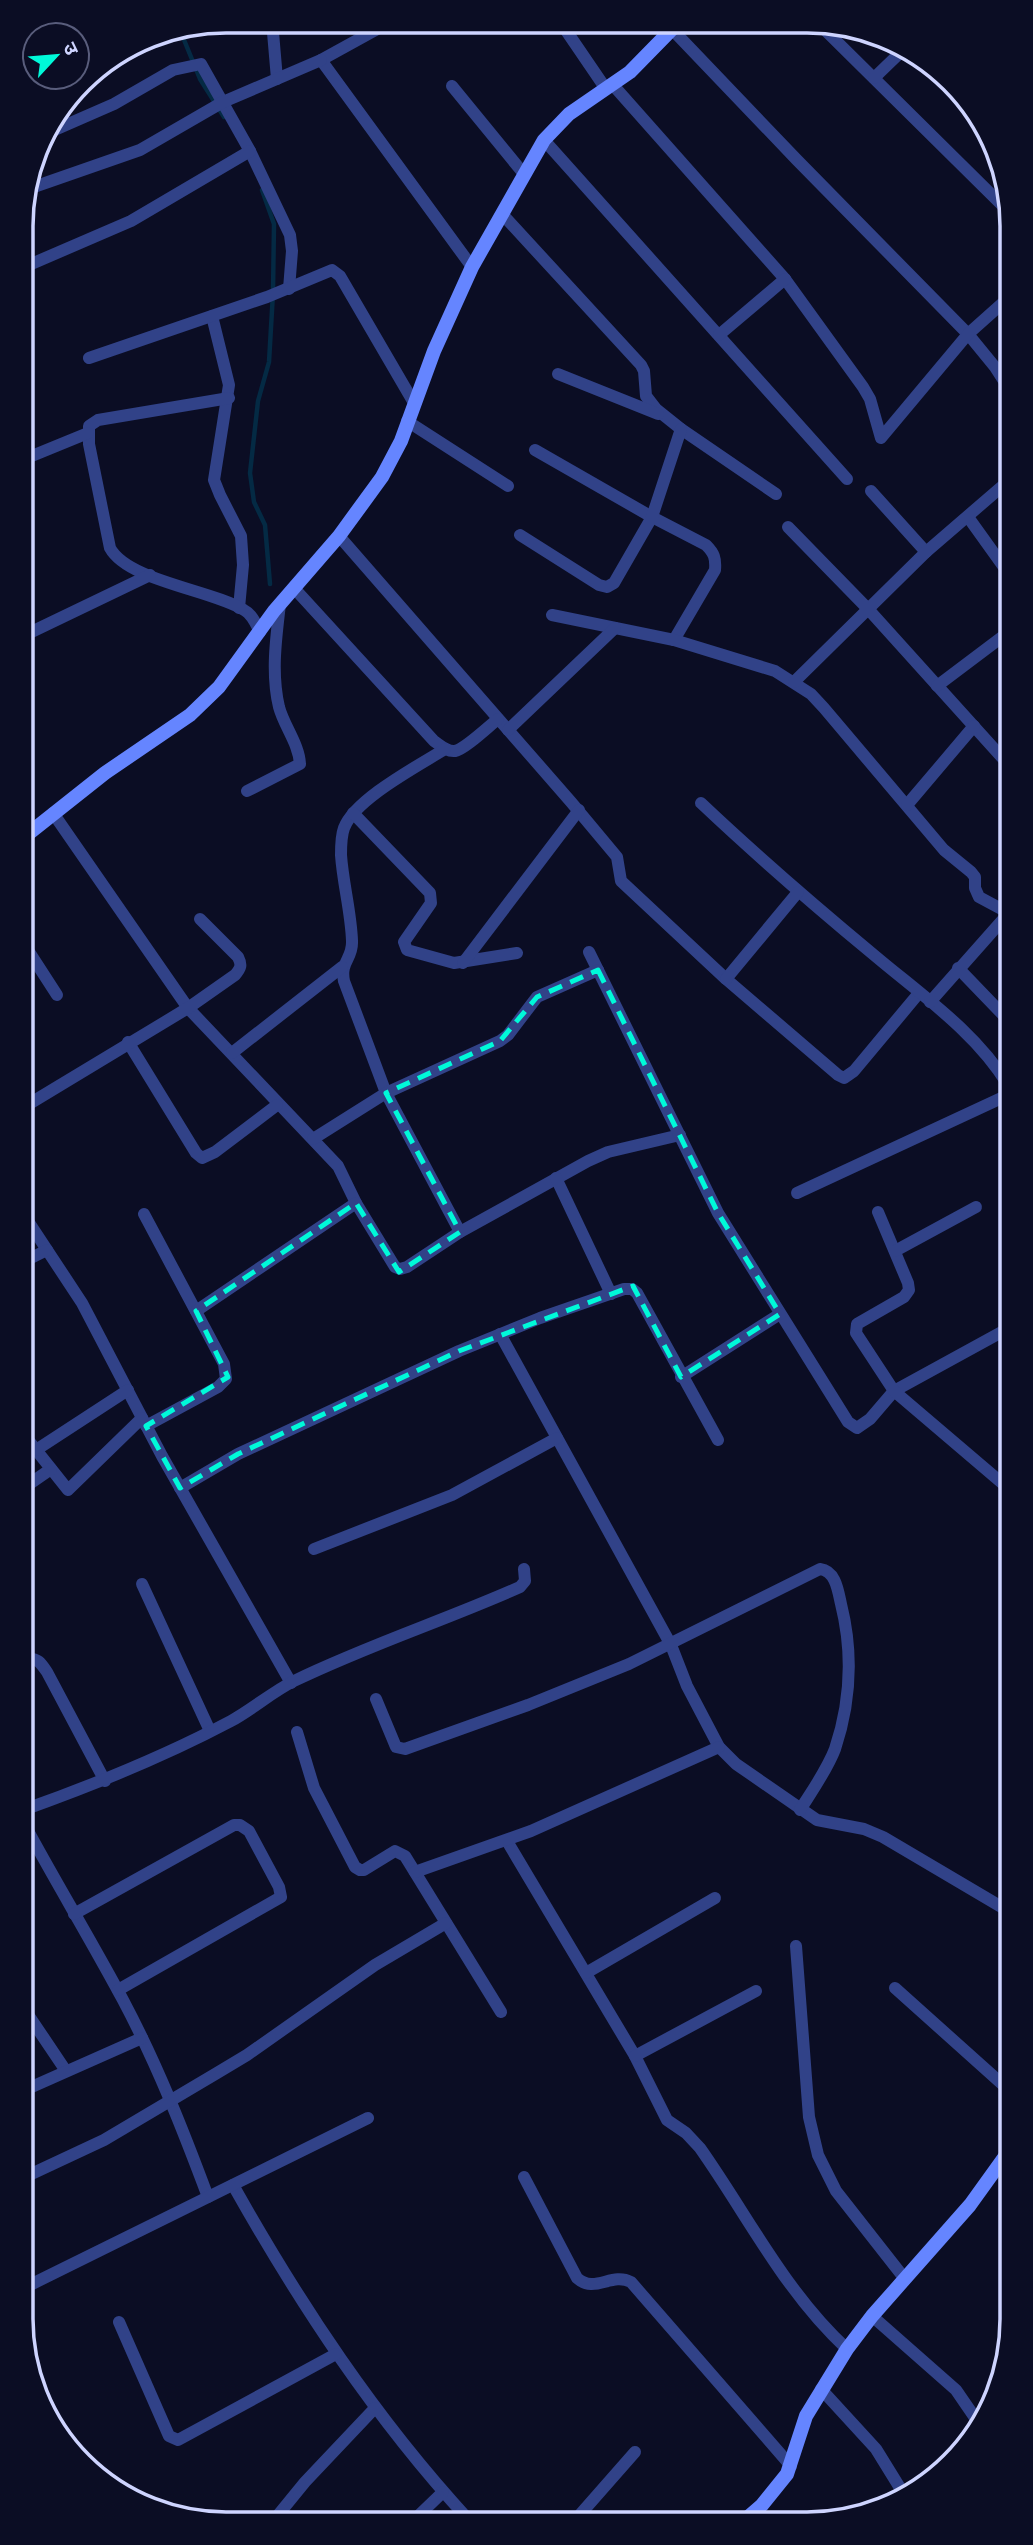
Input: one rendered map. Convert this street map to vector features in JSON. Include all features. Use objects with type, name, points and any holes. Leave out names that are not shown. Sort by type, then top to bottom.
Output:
[{"type":"street","points":[[569,33],[610,87],[785,279],[863,387],[870,399],[881,438],[968,334],[1000,306]]},
{"type":"street","points":[[34,829],[105,773],[190,715],[219,687],[293,588],[339,536],[382,477],[401,441],[414,403],[472,267],[544,140],[569,114],[610,87],[642,61],[666,33]]},
{"type":"street","points":[[679,33],[968,334],[1000,375]]},
{"type":"street","points":[[273,34],[277,79]]},
{"type":"street","points":[[38,185],[140,150],[221,103],[321,60],[369,34]]},
{"type":"street","points":[[830,35],[998,201]]},
{"type":"street","points":[[874,79],[897,56]]},
{"type":"street","points":[[321,60],[472,267]]},
{"type":"street","points":[[63,125],[114,104],[166,73],[198,64],[205,67],[290,235],[292,251],[286,290]]},
{"type":"street","points":[[452,86],[524,174]]},
{"type":"street","points":[[544,140],[847,479]]},
{"type":"street","points":[[34,263],[131,221],[249,151]]},
{"type":"street","points":[[503,215],[641,365],[646,396],[665,416],[776,494]]},
{"type":"street","points":[[89,358],[267,297],[327,271],[337,271],[414,403]]},
{"type":"street","points":[[719,335],[785,279]]},
{"type":"street","points":[[212,316],[227,370],[229,398],[215,480],[241,536],[243,565],[239,608]]},
{"type":"street","points":[[558,374],[665,416]]},
{"type":"street","points":[[229,398],[98,420],[89,426],[88,433],[110,548],[114,556],[150,575],[239,608],[252,617],[270,617]]},
{"type":"street","points":[[407,421],[508,486]]},
{"type":"street","points":[[520,535],[599,585],[607,587],[618,578],[652,517],[681,429]]},
{"type":"street","points":[[34,455],[88,433]]},
{"type":"street","points":[[536,450],[706,545],[713,552],[715,570],[674,640]]},
{"type":"street","points":[[794,681],[869,611],[926,552],[1000,488]]},
{"type":"street","points":[[871,491],[926,552]]},
{"type":"street","points":[[968,517],[1000,561]]},
{"type":"street","points":[[788,527],[869,611],[1000,755]]},
{"type":"street","points":[[339,536],[579,810],[617,857],[621,881],[726,979],[838,1075],[844,1078],[854,1071],[924,997],[958,968],[1000,921]]},
{"type":"street","points":[[34,631],[150,575]]},
{"type":"street","points":[[293,588],[434,741],[445,749],[455,751],[498,719]]},
{"type":"street","points":[[552,615],[674,640],[775,671],[794,681],[811,694],[944,850],[971,872],[975,877],[975,888],[979,897],[1000,909]]},
{"type":"street","points":[[247,791],[300,764],[280,710],[276,691],[275,652],[270,617]]},
{"type":"street","points":[[508,730],[615,628]]},
{"type":"street","points":[[937,686],[1000,639]]},
{"type":"street","points":[[907,805],[974,726]]},
{"type":"street","points":[[232,1054],[342,967],[349,956],[352,941],[341,842],[344,829],[353,813],[391,783],[445,749]]},
{"type":"street","points":[[701,803],[798,891],[924,997],[1000,1072]]},
{"type":"street","points":[[463,963],[579,810]]},
{"type":"street","points":[[53,813],[188,1008],[338,1166],[390,1261],[400,1269],[556,1178],[608,1153],[680,1135]]},
{"type":"street","points":[[353,813],[430,893],[430,903],[404,942],[407,950],[445,962],[463,963],[517,953]]},
{"type":"street","points":[[726,979],[798,891]]},
{"type":"street","points":[[34,1101],[188,1008],[235,975],[241,963],[232,950],[200,919]]},
{"type":"street","points":[[589,952],[718,1213],[842,1416],[853,1426],[860,1427],[894,1391],[999,1333]]},
{"type":"street","points":[[34,959],[57,995]]},
{"type":"street","points":[[342,967],[344,981],[386,1093],[460,1232]]},
{"type":"street","points":[[958,968],[1000,1011]]},
{"type":"street","points":[[313,1139],[386,1093],[500,1041],[508,1035],[537,997],[598,970]]},
{"type":"street","points":[[128,1042],[202,1158],[215,1152],[278,1105]]},
{"type":"street","points":[[797,1193],[1000,1099]]},
{"type":"street","points":[[556,1178],[611,1294]]},
{"type":"street","points":[[195,1311],[356,1203]]},
{"type":"street","points":[[895,1251],[976,1207]]},
{"type":"street","points":[[878,1212],[908,1283],[907,1294],[857,1324],[855,1328],[859,1340],[894,1391],[999,1481]]},
{"type":"street","points":[[33,1447],[68,1490],[144,1422],[218,1387],[226,1379],[225,1364],[145,1214]]},
{"type":"street","points":[[34,1229],[82,1303],[180,1488],[291,1683]]},
{"type":"street","points":[[34,1257],[47,1250]]},
{"type":"street","points":[[180,1488],[238,1454],[500,1334],[632,1289],[637,1293],[718,1440]]},
{"type":"street","points":[[681,1377],[780,1314]]},
{"type":"street","points":[[500,1334],[671,1645],[687,1686],[719,1746],[736,1764],[817,1820],[854,1826],[883,1837],[999,1907]]},
{"type":"street","points":[[36,1450],[128,1390]]},
{"type":"street","points":[[314,1549],[452,1494],[557,1438]]},
{"type":"street","points":[[33,1481],[51,1469]]},
{"type":"street","points":[[33,1806],[106,1781],[210,1731],[291,1683],[520,1587],[525,1581],[524,1569]]},
{"type":"street","points":[[376,1699],[396,1747],[405,1749],[528,1705],[671,1645],[820,1569],[827,1570],[832,1575],[840,1600],[850,1648],[845,1705],[835,1750],[800,1810]]},
{"type":"street","points":[[142,1584],[210,1731]]},
{"type":"street","points":[[33,1659],[39,1661],[47,1672],[106,1781]]},
{"type":"street","points":[[298,1731],[314,1788],[355,1867],[364,1870],[395,1851],[405,1856],[501,2012]]},
{"type":"street","points":[[415,1872],[507,1841],[578,1812],[719,1746]]},
{"type":"street","points":[[74,1914],[234,1825],[240,1825],[249,1832],[279,1887],[281,1898],[118,1990]]},
{"type":"street","points":[[33,1840],[142,2038],[171,2100],[208,2197]]},
{"type":"street","points":[[507,1841],[635,2056],[667,2120],[686,2133],[700,2148],[790,2285],[829,2332],[847,2349]]},
{"type":"street","points":[[586,1973],[715,1898]]},
{"type":"street","points":[[33,2173],[104,2140],[247,2055],[375,1965],[446,1923]]},
{"type":"street","points":[[796,1946],[809,2117],[818,2155],[836,2191],[905,2279]]},
{"type":"street","points":[[895,1988],[999,2081]]},
{"type":"street","points":[[635,2056],[755,1991]]},
{"type":"street","points":[[33,2022],[66,2071]]},
{"type":"street","points":[[33,2086],[142,2038]]},
{"type":"street","points":[[33,2284],[368,2118]]},
{"type":"street","points":[[754,2512],[791,2466],[806,2416],[847,2349],[872,2316],[958,2220],[999,2167]]},
{"type":"street","points":[[524,2177],[577,2278],[584,2285],[618,2279],[631,2282],[791,2466]]},
{"type":"street","points":[[233,2185],[269,2249],[336,2354],[375,2408],[462,2512]]},
{"type":"street","points":[[872,2316],[956,2390],[974,2416]]},
{"type":"street","points":[[119,2322],[169,2436],[178,2440],[336,2354]]},
{"type":"street","points":[[821,2389],[876,2449],[900,2487]]},
{"type":"street","points":[[281,2512],[375,2408]]},
{"type":"street","points":[[582,2512],[635,2452]]},
{"type":"street","points":[[422,2512],[443,2492]]},
{"type":"highlighted area","points":[[598,970],[718,1213],[780,1314],[681,1377],[633,1286],[459,1351],[238,1454],[180,1488],[146,1426],[228,1377],[196,1311],[356,1203],[399,1272],[460,1232],[386,1093],[500,1041],[537,997]]},
{"type":"waterway","points":[[183,38],[200,79],[224,117]]},
{"type":"waterway","points":[[262,190],[274,224],[273,293],[269,362],[258,401],[250,473],[254,502],[265,525],[270,584]]}]
